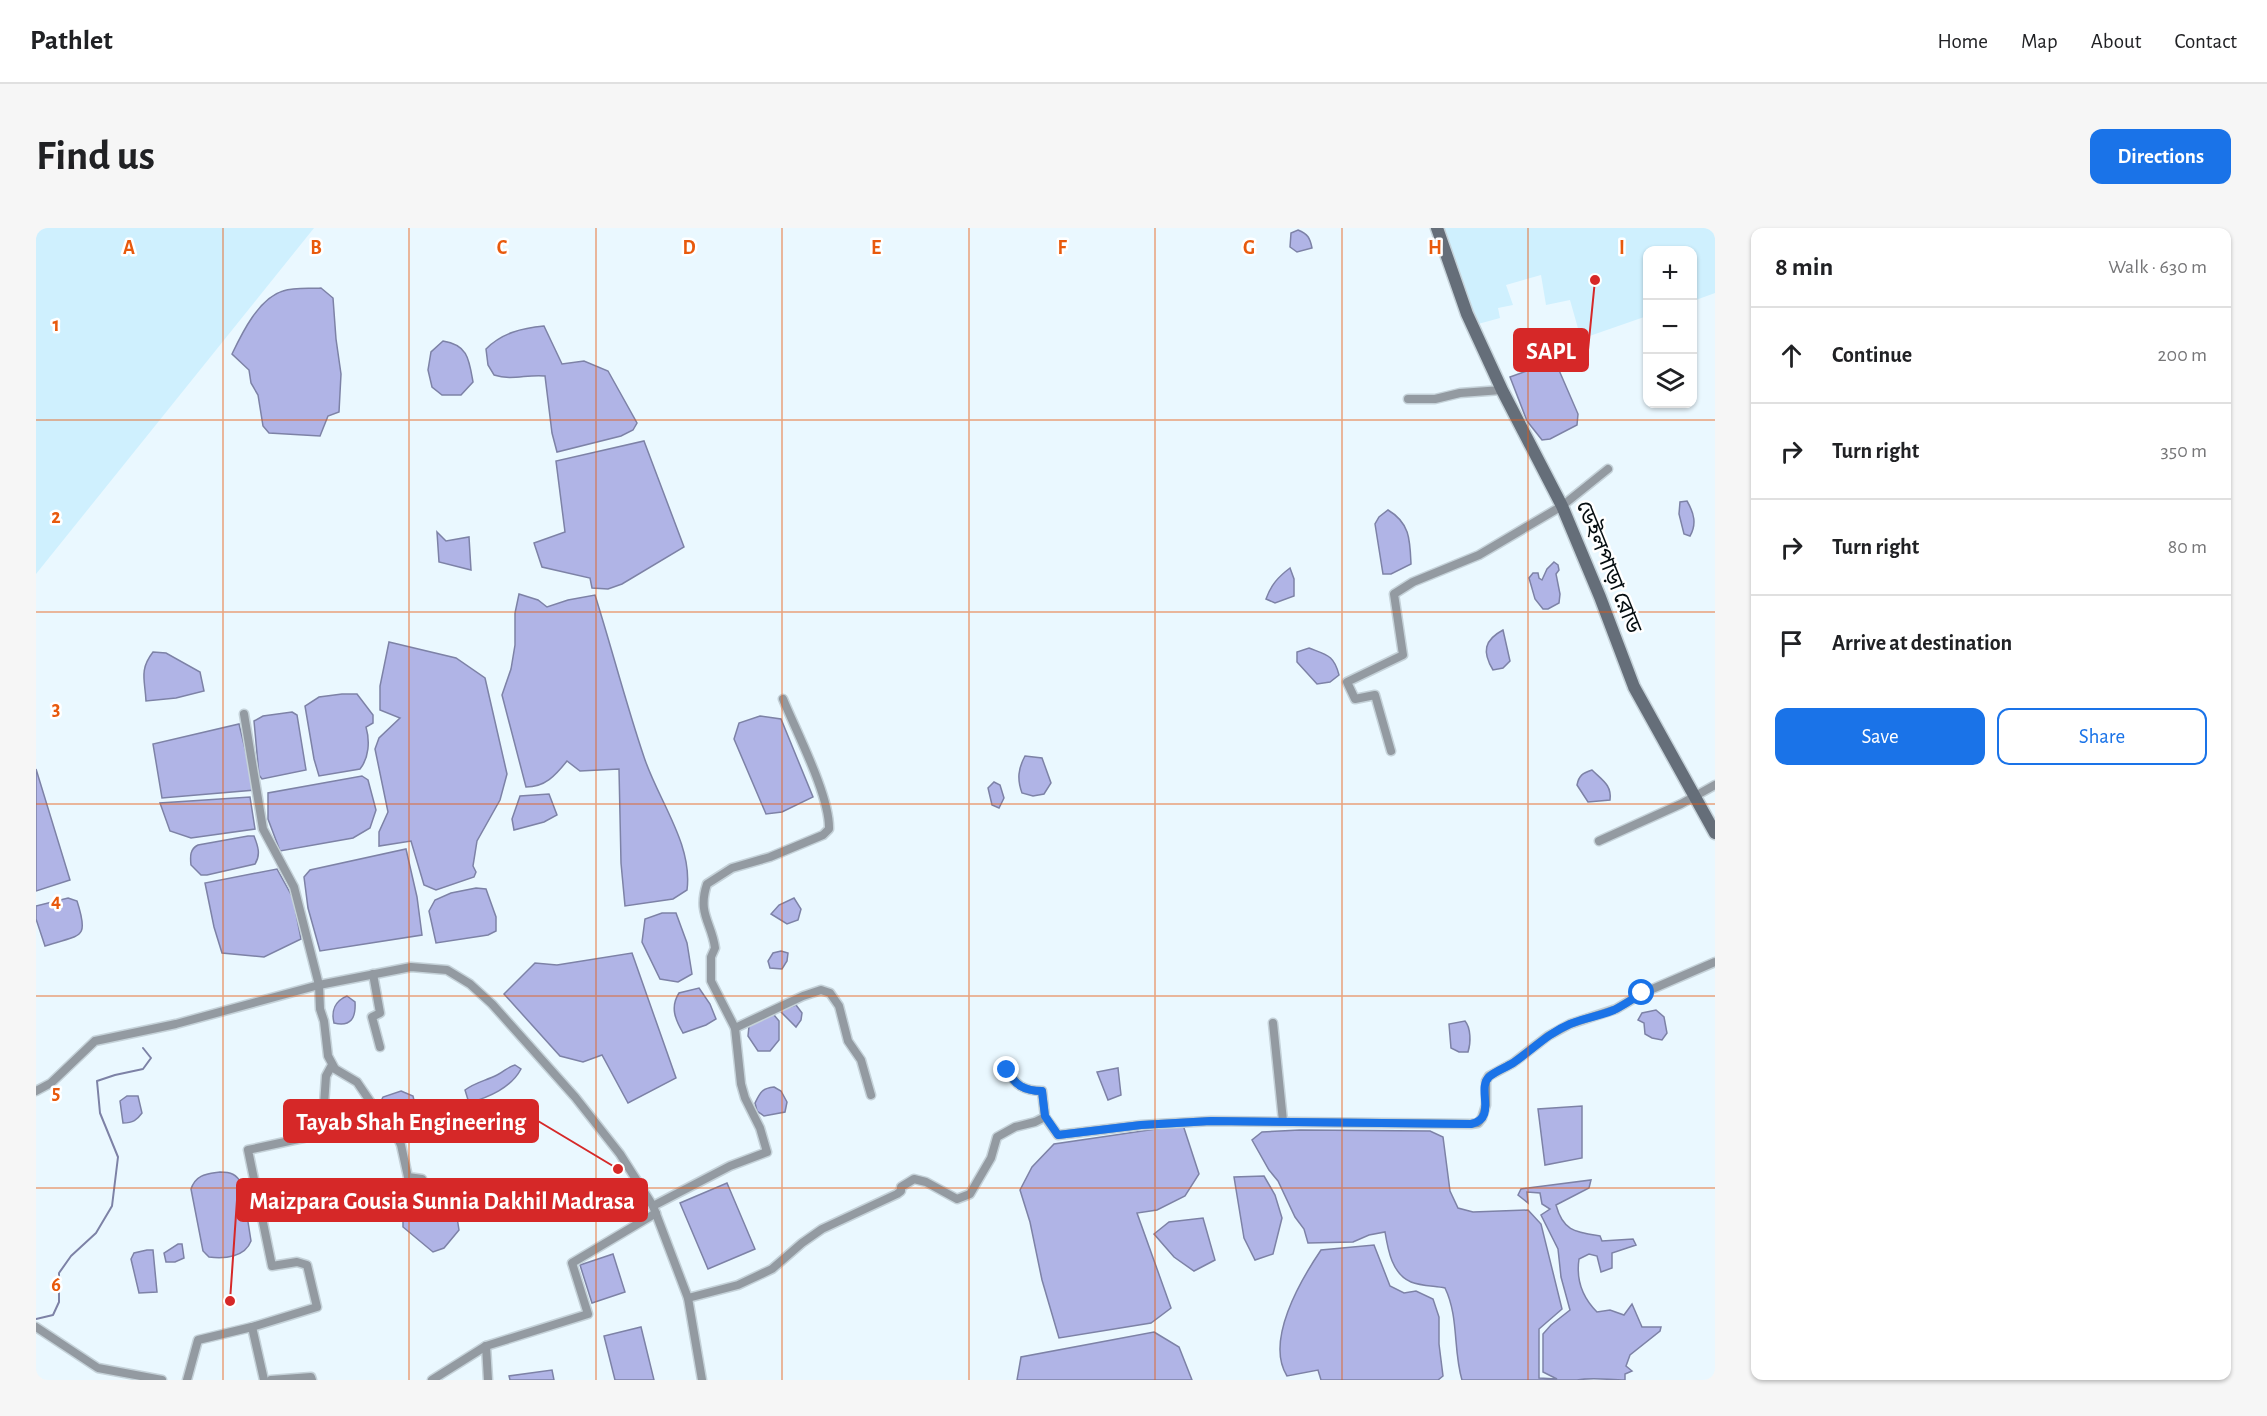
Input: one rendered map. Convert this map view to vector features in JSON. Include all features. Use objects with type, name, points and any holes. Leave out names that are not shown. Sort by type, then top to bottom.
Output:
[{"type":"main road","name":"ডেইলপাড়া রোড","points":[[1437,228],[1467,314],[1502,390],[1562,506],[1634,687],[1715,834]]},
{"type":"street","points":[[1408,399],[1435,399],[1460,393],[1502,390]]},
{"type":"street","points":[[1391,752],[1375,695],[1354,698],[1347,682],[1403,655],[1394,594],[1413,582],[1479,555],[1562,506],[1608,469]]},
{"type":"street","points":[[432,1380],[486,1346],[588,1314],[572,1263],[654,1210],[730,1166],[767,1152],[760,1128],[745,1098],[741,1084],[735,1028],[711,981],[711,957],[715,948],[704,916],[708,884],[732,867],[770,857],[823,835],[830,829],[830,820],[822,792],[783,699]]},
{"type":"street","points":[[244,714],[262,829],[294,887],[320,985],[320,1009],[324,1021],[328,1056],[334,1069],[357,1083],[374,1107],[392,1125],[401,1145],[408,1177],[422,1179]]},
{"type":"street","points":[[1599,841],[1681,804],[1715,785]]},
{"type":"street","points":[[1007,1070],[1014,1082],[1028,1091],[1042,1091],[1045,1116],[1056,1134],[1060,1135],[1188,1122],[1457,1125],[1478,1123],[1486,1105],[1485,1088],[1489,1076],[1513,1063],[1548,1036],[1570,1024],[1616,1009],[1642,993],[1715,962]]},
{"type":"street","points":[[36,1091],[51,1083],[95,1041],[176,1024],[320,985],[373,974],[411,967],[447,970],[470,984],[492,1004],[575,1097],[620,1154],[654,1210],[688,1298],[702,1380]]},
{"type":"street","points":[[373,974],[380,1013],[372,1017],[380,1047]]},
{"type":"street","points":[[735,1028],[803,996],[822,990],[830,993],[839,1005],[848,1041],[861,1060],[871,1095]]},
{"type":"street","points":[[1273,1023],[1283,1122]]},
{"type":"street","points":[[187,1380],[198,1340],[317,1308],[307,1265],[297,1262],[272,1266],[248,1150],[322,1134],[327,1076],[333,1065]]},
{"type":"street","points":[[688,1298],[738,1285],[772,1269],[822,1229],[897,1194],[901,1191],[901,1187],[914,1179],[926,1182],[957,1199],[970,1194],[990,1158],[997,1137],[1015,1127],[1035,1122],[1045,1116]]},
{"type":"street","points":[[252,1327],[264,1380]]},
{"type":"street","points":[[36,1330],[98,1368],[162,1380]]},
{"type":"street","points":[[486,1346],[488,1380]]},
{"type":"street","points":[[272,1380],[311,1377],[312,1380]]},
{"type":"shaded area","points":[[36,228],[314,228],[36,574]]},
{"type":"shaded area","points":[[1443,228],[1715,228],[1715,293],[1697,300],[1697,246],[1643,246],[1643,317],[1581,339],[1570,300],[1546,305],[1541,275],[1506,285],[1513,305],[1498,308],[1500,318],[1478,324]]},
{"type":"water","points":[[1298,230],[1308,237],[1312,248],[1297,252],[1290,247],[1291,233]]},
{"type":"water","points":[[321,288],[333,298],[341,374],[339,412],[328,416],[320,436],[269,433],[263,426],[258,395],[251,383],[249,370],[232,354],[252,317],[274,295],[292,289]]},
{"type":"water","points":[[544,326],[562,364],[584,361],[608,371],[637,423],[633,430],[621,436],[557,452],[552,433],[545,376],[501,377],[494,375],[488,365],[486,349],[513,332]]},
{"type":"water","points":[[443,341],[458,346],[466,354],[468,360],[473,382],[461,395],[442,395],[432,387],[428,370],[431,352]]},
{"type":"water","points":[[1555,361],[1578,414],[1577,425],[1550,439],[1542,440],[1527,421],[1510,377]]},
{"type":"water","points":[[644,441],[684,547],[622,584],[608,589],[592,588],[590,578],[542,567],[534,543],[565,532],[556,461]]},
{"type":"water","points":[[1687,501],[1694,518],[1690,536],[1684,534],[1679,514],[1680,502]]},
{"type":"water","points":[[1388,510],[1405,526],[1411,564],[1391,574],[1383,574],[1375,524],[1379,517]]},
{"type":"water","points":[[437,532],[446,541],[469,537],[471,570],[439,562]]},
{"type":"water","points":[[1554,562],[1558,565],[1559,570],[1556,574],[1560,594],[1559,603],[1543,609],[1535,599],[1529,578],[1533,573],[1538,573],[1542,580],[1547,569]]},
{"type":"water","points":[[1290,568],[1294,579],[1294,596],[1275,603],[1266,599],[1275,582]]},
{"type":"water","points":[[519,594],[538,600],[547,607],[595,595],[644,757],[673,822],[685,856],[687,890],[673,899],[625,906],[621,863],[619,769],[580,771],[567,761],[549,780],[539,785],[526,787],[502,695],[511,669],[515,645],[515,613]]},
{"type":"water","points":[[1503,630],[1510,661],[1503,668],[1493,670],[1487,658],[1487,647],[1492,638]]},
{"type":"water","points":[[389,642],[456,658],[485,678],[507,774],[500,800],[477,841],[473,866],[476,872],[474,877],[436,890],[424,885],[411,841],[379,846],[379,832],[388,812],[375,749],[379,738],[400,718],[380,710],[380,686]]},
{"type":"water","points":[[1309,648],[1329,657],[1335,663],[1339,675],[1330,682],[1317,684],[1297,662],[1297,652]]},
{"type":"water","points":[[153,652],[166,653],[200,672],[204,691],[176,698],[146,701],[144,670]]},
{"type":"water","points":[[357,694],[373,715],[373,723],[366,727],[367,755],[360,769],[319,776],[305,706],[319,697]]},
{"type":"water","points":[[292,712],[297,715],[306,770],[262,779],[259,775],[254,721],[263,716]]},
{"type":"water","points":[[760,716],[781,719],[813,797],[782,812],[766,814],[734,739],[739,723]]},
{"type":"water","points":[[239,724],[255,790],[162,798],[153,744]]},
{"type":"water","points":[[1025,756],[1042,758],[1051,783],[1044,794],[1033,796],[1022,793],[1019,774]]},
{"type":"water","points":[[36,769],[70,880],[36,891]]},
{"type":"water","points":[[1592,770],[1608,787],[1610,800],[1588,802],[1577,785],[1582,775]]},
{"type":"water","points":[[362,776],[368,780],[376,810],[370,828],[353,838],[280,851],[268,819],[268,793]]},
{"type":"water","points":[[994,782],[1000,785],[1004,798],[999,808],[992,805],[988,788]]},
{"type":"water","points":[[549,794],[557,815],[544,822],[514,830],[512,819],[520,796]]},
{"type":"water","points":[[250,797],[255,829],[191,838],[170,831],[160,803]]},
{"type":"water","points":[[254,836],[258,847],[255,864],[207,875],[201,875],[191,865],[191,853],[198,845]]},
{"type":"water","points":[[406,849],[417,897],[422,935],[320,951],[308,908],[304,877],[310,870]]},
{"type":"water","points":[[277,869],[293,898],[301,939],[264,957],[222,953],[205,883]]},
{"type":"water","points":[[476,888],[486,889],[496,917],[496,931],[488,935],[436,943],[429,911],[435,900],[451,893]]},
{"type":"water","points":[[68,898],[77,901],[82,930],[74,937],[45,946],[36,919],[36,906]]},
{"type":"water","points":[[794,898],[801,909],[798,920],[787,924],[771,914],[779,905]]},
{"type":"water","points":[[662,913],[676,913],[687,943],[692,974],[678,982],[660,979],[642,942],[645,919]]},
{"type":"water","points":[[781,951],[788,953],[787,961],[782,969],[770,968],[768,961],[773,953]]},
{"type":"water","points":[[632,953],[676,1078],[628,1103],[602,1055],[583,1062],[560,1056],[504,994],[535,963],[557,965]]},
{"type":"water","points":[[699,988],[710,1004],[716,1019],[683,1033],[674,1008],[676,998],[679,993]]},
{"type":"water","points":[[347,996],[355,1002],[355,1013],[345,1024],[334,1023],[335,1007]]},
{"type":"water","points":[[796,1005],[802,1013],[801,1020],[796,1027],[781,1012]]},
{"type":"water","points":[[1656,1010],[1664,1017],[1667,1033],[1662,1040],[1645,1034],[1644,1023],[1638,1020],[1642,1013]]},
{"type":"water","points":[[769,1014],[774,1015],[779,1021],[779,1040],[770,1051],[758,1051],[748,1036],[749,1026]]},
{"type":"water","points":[[1465,1021],[1469,1032],[1469,1048],[1468,1052],[1459,1052],[1451,1048],[1449,1024]]},
{"type":"water","points":[[515,1065],[521,1069],[505,1087],[492,1095],[469,1103],[465,1090]]},
{"type":"water","points":[[1118,1068],[1121,1095],[1108,1100],[1097,1072]]},
{"type":"water","points":[[774,1087],[781,1091],[787,1102],[785,1112],[764,1116],[757,1111],[755,1103],[762,1092]]},
{"type":"water","points":[[401,1091],[413,1096],[417,1113],[412,1116],[384,1111],[380,1103],[383,1097]]},
{"type":"water","points":[[127,1096],[138,1096],[142,1113],[134,1121],[123,1123],[120,1101]]},
{"type":"water","points":[[1582,1106],[1582,1158],[1545,1165],[1538,1109]]},
{"type":"water","points":[[1183,1125],[1199,1174],[1185,1196],[1157,1210],[1137,1213],[1171,1308],[1151,1323],[1059,1338],[1020,1190],[1032,1167],[1054,1144]]},
{"type":"water","points":[[1430,1131],[1443,1137],[1450,1191],[1458,1208],[1473,1212],[1528,1210],[1541,1224],[1562,1309],[1539,1329],[1539,1378],[1557,1379],[1543,1372],[1543,1334],[1570,1310],[1561,1277],[1558,1249],[1541,1215],[1550,1209],[1542,1204],[1540,1193],[1527,1192],[1528,1203],[1518,1195],[1521,1189],[1591,1180],[1589,1188],[1556,1205],[1562,1220],[1571,1229],[1600,1236],[1602,1241],[1633,1239],[1636,1245],[1612,1253],[1612,1268],[1601,1272],[1597,1256],[1589,1254],[1579,1259],[1579,1281],[1584,1294],[1597,1312],[1610,1310],[1624,1315],[1632,1304],[1642,1327],[1661,1327],[1660,1331],[1630,1355],[1626,1366],[1632,1371],[1625,1374],[1625,1380],[1462,1380],[1452,1310],[1445,1288],[1411,1282],[1399,1273],[1392,1261],[1385,1232],[1369,1235],[1353,1242],[1308,1243],[1304,1229],[1295,1217],[1278,1181],[1252,1140],[1262,1132]]},
{"type":"water","points":[[220,1172],[233,1174],[242,1184],[251,1241],[239,1254],[221,1258],[209,1257],[203,1251],[191,1189],[199,1178],[206,1174]]},
{"type":"water","points":[[1264,1176],[1275,1195],[1282,1218],[1273,1254],[1255,1260],[1244,1238],[1234,1177]]},
{"type":"water","points":[[727,1183],[755,1249],[708,1269],[680,1203]]},
{"type":"water","points":[[438,1189],[448,1190],[455,1205],[459,1230],[444,1248],[433,1252],[403,1227],[403,1213]]},
{"type":"water","points":[[1203,1218],[1215,1260],[1194,1271],[1174,1257],[1154,1234],[1169,1222]]},
{"type":"water","points":[[182,1244],[184,1258],[175,1262],[166,1262],[164,1253]]},
{"type":"water","points":[[1374,1245],[1390,1286],[1404,1293],[1416,1291],[1433,1299],[1439,1317],[1439,1344],[1443,1376],[1438,1380],[1321,1380],[1318,1370],[1287,1376],[1281,1362],[1280,1346],[1283,1329],[1295,1294],[1321,1250]]},
{"type":"water","points":[[153,1250],[157,1292],[139,1293],[131,1259],[134,1253]]},
{"type":"water","points":[[613,1254],[625,1292],[592,1303],[580,1265]]},
{"type":"water","points":[[641,1327],[654,1380],[615,1380],[604,1336]]},
{"type":"water","points":[[1154,1332],[1179,1347],[1192,1380],[1017,1380],[1021,1357]]},
{"type":"water","points":[[552,1370],[554,1380],[510,1380],[509,1376]]},
{"type":"waterway","points":[[36,1319],[53,1315],[59,1302],[59,1273],[71,1256],[96,1233],[112,1206],[118,1157],[100,1113],[97,1081],[143,1069],[151,1058],[143,1048]]},
{"type":"place","name":"SAPL","points":[[1595,280]]},
{"type":"place","name":"Tayab Shah Engineering","points":[[618,1169]]},
{"type":"place","name":"Maizpara Gousia Sunnia Dakhil Madrasa","points":[[230,1301]]},
{"type":"route","points":[[1007,1070],[1014,1082],[1028,1091],[1042,1091],[1045,1116],[1058,1135],[1141,1125],[1211,1121],[1471,1124],[1478,1123],[1482,1118],[1486,1105],[1486,1081],[1489,1076],[1513,1063],[1548,1036],[1570,1024],[1616,1009],[1642,993]]}]
